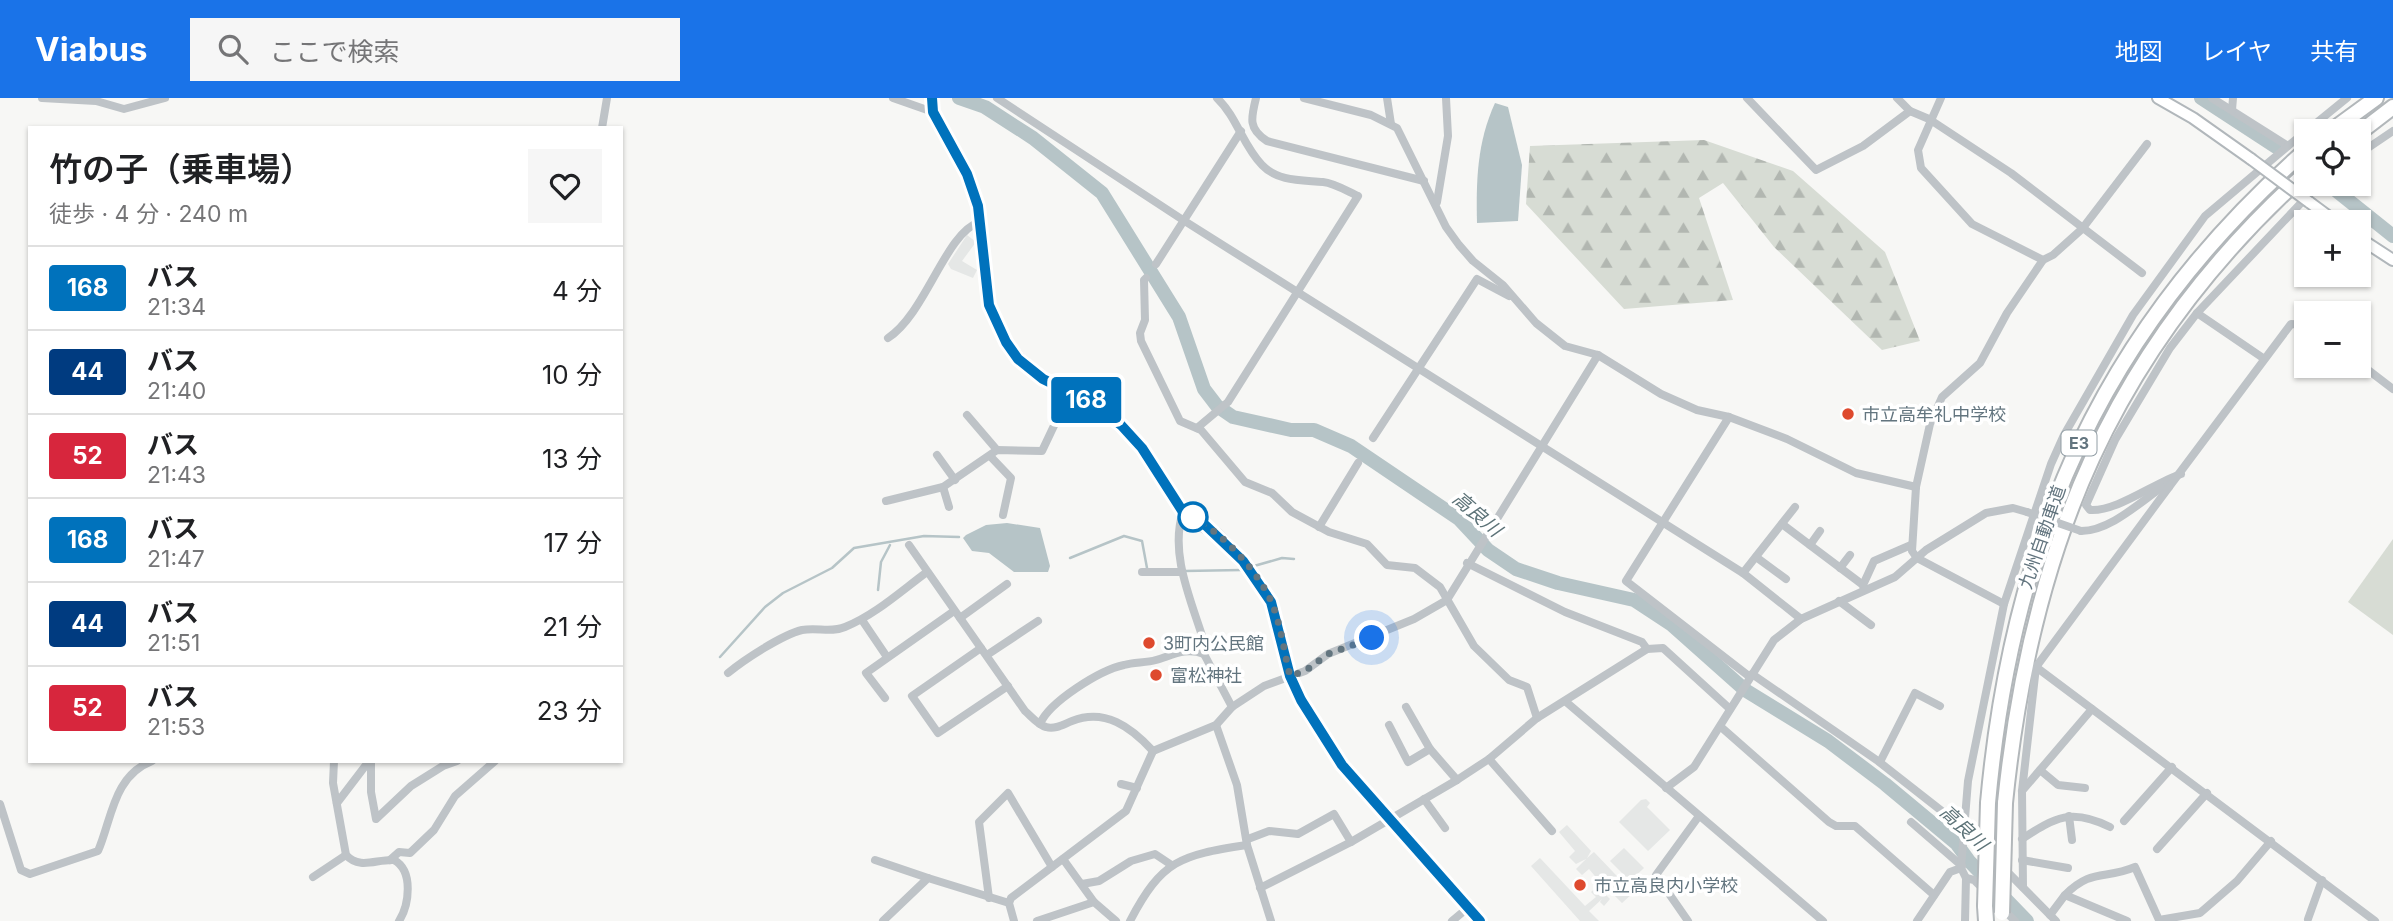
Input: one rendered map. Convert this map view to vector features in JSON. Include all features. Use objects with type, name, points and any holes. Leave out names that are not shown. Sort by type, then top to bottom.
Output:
[{"type":"highway","points":[[2347,119],[2376,98]]},
{"type":"highway","points":[[2371,123],[2393,107]]},
{"type":"highway","name":"九州自動車道","points":[[1985,914],[1988,803],[2004,671],[2021,598],[2054,499],[2106,390],[2175,285],[2220,232],[2294,161]]},
{"type":"highway","name":"九州自動車道","points":[[2003,917],[2004,803],[2021,673],[2053,554],[2090,460],[2158,341],[2191,295],[2234,244],[2294,185]]},
{"type":"main road","points":[[932,98],[933,112],[967,174],[978,206],[989,305],[996,325],[1018,359],[1043,379],[1094,404],[1142,448],[1183,512],[1216,534],[1262,586],[1271,602],[1290,676],[1301,700],[1342,765],[1389,820],[1470,906],[1480,921]]},
{"type":"main road","points":[[2158,98],[2193,118],[2320,210]]},
{"type":"main road","points":[[2371,246],[2393,260]]},
{"type":"street","points":[[42,98],[96,101],[124,109],[164,98]]},
{"type":"street","points":[[602,126],[607,98]]},
{"type":"street","points":[[893,98],[933,112]]},
{"type":"street","points":[[997,98],[1183,220],[1743,573],[1801,619]]},
{"type":"street","points":[[1197,428],[1226,404],[1358,196],[1325,182],[1303,182],[1277,175],[1262,166],[1231,111],[1217,98]]},
{"type":"street","points":[[1256,98],[1250,120],[1256,134],[1267,141],[1424,181]]},
{"type":"street","points":[[1304,98],[1334,103],[1397,128],[1446,227],[1459,245],[1536,323],[1564,346],[1598,355],[1661,394],[1697,410],[1729,417],[1787,439],[1856,473],[1916,487]]},
{"type":"street","points":[[1387,98],[1391,124]]},
{"type":"street","points":[[1436,204],[1448,136],[1446,98]]},
{"type":"street","points":[[1747,98],[1816,170],[1863,146],[1910,111]]},
{"type":"street","points":[[1897,98],[1910,111],[1929,120],[2011,173],[2142,273]]},
{"type":"street","points":[[1941,98],[1918,150],[1920,168],[1972,224],[2043,260]]},
{"type":"street","points":[[2212,98],[2288,146]]},
{"type":"street","points":[[2232,98],[2232,110]]},
{"type":"street","points":[[1965,921],[1966,878],[1962,866],[1968,781],[1975,740],[2004,604],[2051,464],[2113,346],[2205,216],[2347,98]]},
{"type":"street","points":[[1156,264],[1241,131]]},
{"type":"street","points":[[2371,145],[2393,131]]},
{"type":"street","points":[[2004,604],[1917,558],[1911,545],[1916,487],[1934,411],[1942,397],[1980,363],[2007,313],[2043,260],[2053,255],[2082,229],[2147,144]]},
{"type":"street","points":[[2181,474],[2159,481],[2110,507],[2098,510],[2086,505],[2115,440],[2170,348],[2197,313],[2308,196]]},
{"type":"street","points":[[888,338],[912,317],[941,264],[970,225],[979,222]]},
{"type":"street","points":[[1146,278],[1145,320],[1140,333],[1141,341],[1181,421],[1197,428],[1214,441],[1245,482],[1272,494],[1292,512],[1319,527],[1367,544],[1387,565],[1415,568],[1440,587],[1474,646],[1509,680],[1527,687],[1537,718]]},
{"type":"street","points":[[1373,438],[1477,279],[1515,299]]},
{"type":"street","points":[[2197,313],[2263,358]]},
{"type":"street","points":[[2023,887],[2022,790],[2036,667],[2181,474],[2263,358],[2291,324],[2294,324]]},
{"type":"street","points":[[1009,903],[1126,811],[1153,751],[1216,725],[1232,707],[1264,686],[1305,671],[1328,654],[1414,619],[1447,600],[1598,355]]},
{"type":"street","points":[[2371,373],[2393,390]]},
{"type":"street","points":[[886,501],[943,487],[993,453],[1042,451],[1070,392]]},
{"type":"street","points":[[967,415],[1011,478],[1003,515]]},
{"type":"street","points":[[1729,417],[1626,581],[1750,677],[1880,762],[1966,830],[2053,918],[2065,895],[2080,880],[2092,875],[2118,874],[2135,867],[2159,921],[2200,912],[2237,881],[2271,841]]},
{"type":"street","points":[[937,455],[955,480]]},
{"type":"street","points":[[1319,527],[1358,463]]},
{"type":"street","points":[[943,487],[949,507]]},
{"type":"street","points":[[1666,788],[1693,767],[1774,640],[1801,619],[1863,587],[1895,577],[1917,558],[1986,513],[2013,508],[2081,531],[2092,531],[2161,488],[2169,487]]},
{"type":"street","points":[[1743,573],[1795,507]]},
{"type":"street","points":[[1183,512],[1179,525],[1182,572],[1204,642],[1204,654],[1232,707]]},
{"type":"street","points":[[1782,524],[1863,587]]},
{"type":"street","points":[[1810,545],[1821,531]]},
{"type":"street","points":[[909,545],[1025,711],[1048,729],[1086,716],[1104,716],[1118,722],[1153,751]]},
{"type":"street","points":[[1863,587],[1874,561],[1911,545]]},
{"type":"street","points":[[1840,568],[1850,555]]},
{"type":"street","points":[[1756,557],[1786,579]]},
{"type":"street","points":[[1467,564],[1565,612],[1642,642],[1647,649]]},
{"type":"street","points":[[728,673],[748,657],[792,633],[806,629],[835,631],[862,620],[927,572]]},
{"type":"street","points":[[1142,572],[1182,572]]},
{"type":"street","points":[[885,698],[866,673],[887,657],[1007,584]]},
{"type":"street","points":[[1839,601],[1871,625]]},
{"type":"street","points":[[862,620],[887,657]]},
{"type":"street","points":[[1008,686],[938,733],[912,695],[1038,621]]},
{"type":"street","points":[[1260,888],[1351,842],[1457,780],[1489,759],[1537,718],[1647,649],[1663,648],[1730,709]]},
{"type":"street","points":[[1041,724],[1057,703],[1112,670],[1183,651],[1204,654]]},
{"type":"street","points":[[2036,667],[2375,921]]},
{"type":"street","points":[[1880,762],[1915,693],[1940,706]]},
{"type":"street","points":[[1565,701],[1822,921]]},
{"type":"street","points":[[1406,708],[1430,749],[1457,780]]},
{"type":"street","points":[[2022,790],[2092,709]]},
{"type":"street","points":[[1216,725],[1237,785],[1247,842],[1270,921]]},
{"type":"street","points":[[1389,725],[1408,762],[1430,749]]},
{"type":"street","points":[[1721,727],[1829,822],[1836,826],[1855,826],[1934,895]]},
{"type":"street","points":[[1489,759],[1552,831]]},
{"type":"street","points":[[0,804],[21,870],[30,874],[98,851],[120,790],[138,768],[148,763]]},
{"type":"street","points":[[334,763],[333,783],[346,855],[351,861],[363,864],[390,860],[400,863],[408,882],[404,912],[398,921]]},
{"type":"street","points":[[337,803],[368,763]]},
{"type":"street","points":[[370,763],[371,792],[376,819],[411,786],[440,767],[451,763]]},
{"type":"street","points":[[390,860],[399,852],[410,853],[428,836],[455,796],[493,763]]},
{"type":"street","points":[[2124,821],[2172,767]]},
{"type":"street","points":[[2040,770],[2058,785],[2085,788]]},
{"type":"street","points":[[1121,784],[1138,788]]},
{"type":"street","points":[[989,898],[979,822],[1008,793],[1052,867]]},
{"type":"street","points":[[2157,849],[2207,793]]},
{"type":"street","points":[[1424,799],[1445,828]]},
{"type":"street","points":[[1130,921],[1142,897],[1170,864],[1247,842],[1269,831],[1298,834],[1334,814],[1351,842]]},
{"type":"street","points":[[1688,921],[1656,875],[1699,816]]},
{"type":"street","points":[[2022,839],[2052,820],[2069,816],[2110,827]]},
{"type":"street","points":[[2069,816],[2072,840]]},
{"type":"street","points":[[1912,822],[1962,866]]},
{"type":"street","points":[[1082,884],[1099,881],[1130,861],[1155,854],[1170,864]]},
{"type":"street","points":[[313,877],[346,855]]},
{"type":"street","points":[[1062,859],[1094,902],[1116,921]]},
{"type":"street","points":[[875,860],[1009,903]]},
{"type":"street","points":[[2022,860],[2068,868]]},
{"type":"street","points":[[1917,921],[1951,872],[1962,866]]},
{"type":"street","points":[[883,921],[928,878]]},
{"type":"street","points":[[1966,878],[1974,880],[2015,921]]},
{"type":"street","points":[[2308,919],[2322,880]]},
{"type":"street","points":[[2065,895],[2127,921]]},
{"type":"street","points":[[1037,921],[1094,902]]},
{"type":"street","points":[[1009,903],[1013,921]]},
{"type":"street","points":[[1452,921],[1470,906]]},
{"type":"shaded area","points":[[1495,103],[1508,107],[1522,165],[1518,221],[1477,223],[1481,147]]},
{"type":"shaded area","points":[[967,235],[976,242],[962,261],[977,270],[973,278],[951,269],[948,264]]},
{"type":"shaded area","points":[[1007,523],[1040,528],[1050,566],[1048,572],[1014,572],[989,553],[972,551],[963,538],[986,525]]},
{"type":"shaded area","points":[[1646,799],[1650,803],[1647,807],[1670,830],[1648,851],[1619,822],[1641,800]]},
{"type":"shaded area","points":[[1567,825],[1591,851],[1587,858],[1594,852],[1633,893],[1622,903],[1610,891],[1606,895],[1610,899],[1604,906],[1600,902],[1602,899],[1589,911],[1599,921],[1580,921],[1531,866],[1540,858],[1585,906],[1596,897],[1591,892],[1598,886],[1602,890],[1605,888],[1589,869],[1582,875],[1576,869],[1586,859],[1576,864],[1569,857],[1575,851],[1559,832]]},
{"type":"shaded area","points":[[1624,848],[1644,868],[1630,881],[1610,861]]},
{"type":"green space","points":[[1704,140],[1793,171],[1885,252],[1920,341],[1882,350],[1774,247],[1723,183],[1699,198],[1733,300],[1624,309],[1526,204],[1530,146]]},
{"type":"green space","points":[[2393,539],[2393,635],[2348,602]]},
{"type":"waterway","name":"高良川","points":[[959,98],[985,107],[1033,138],[1102,193],[1179,317],[1204,389],[1217,406],[1233,417],[1291,430],[1314,430],[1351,446],[1459,519],[1488,550],[1516,569],[1558,583],[1634,600],[1672,625],[1745,690],[1828,741],[1885,784],[1956,843],[1969,861],[2027,921]]},
{"type":"waterway","points":[[2201,98],[2276,147]]},
{"type":"waterway","points":[[2343,196],[2393,236]]},
{"type":"waterway","points":[[720,657],[765,607],[783,593],[832,568],[854,548],[924,536],[959,537]]},
{"type":"waterway","points":[[1070,558],[1124,536],[1142,541],[1147,568]]},
{"type":"waterway","points":[[878,590],[881,562],[890,545]]},
{"type":"waterway","points":[[1254,566],[1282,558],[1294,559]]},
{"type":"waterway","points":[[1184,571],[1242,570]]},
{"type":"bus line","name":"168","points":[[932,98],[933,112],[967,174],[978,206],[989,305],[1006,342],[1018,359],[1043,379],[1094,404],[1121,425],[1142,448],[1183,512],[1201,521],[1243,561],[1271,602],[1290,676],[1301,700],[1342,765],[1389,820],[1470,906],[1480,921]]},
{"type":"place","name":"市立高牟礼中学校","points":[[1848,414]]},
{"type":"place","name":"3町内公民館","points":[[1149,643]]},
{"type":"place","name":"富松神社","points":[[1156,675]]},
{"type":"place","name":"市立高良内小学校","points":[[1580,885]]},
{"type":"route","points":[[1193,517],[1216,534],[1243,561],[1262,586],[1276,618],[1290,676],[1305,671],[1328,654],[1372,638]]}]
